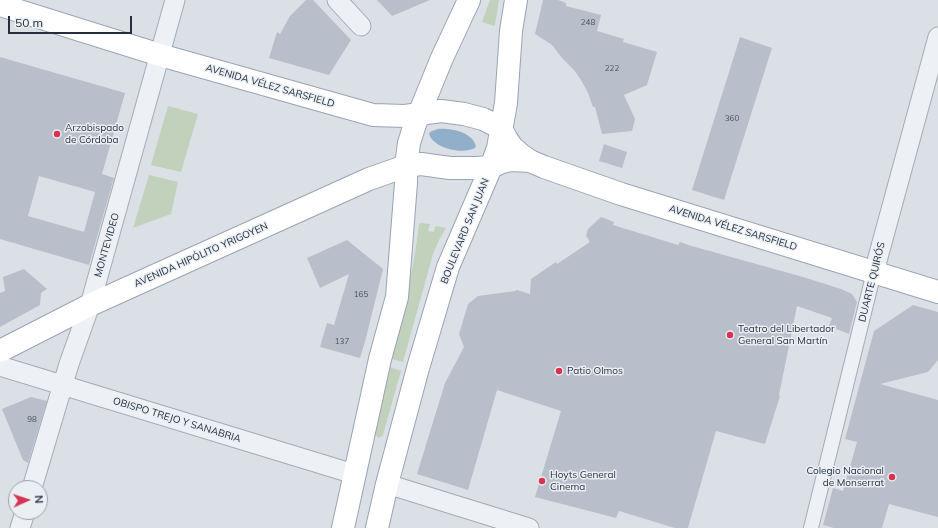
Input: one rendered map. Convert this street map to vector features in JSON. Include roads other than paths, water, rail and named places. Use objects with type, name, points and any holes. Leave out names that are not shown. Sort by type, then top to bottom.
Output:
[{"type":"main road","points":[[343,528],[380,359],[397,296],[404,214],[406,166],[410,139],[414,124],[442,58],[469,0]]},
{"type":"main road","name":"BOULEVARD SAN JUAN","points":[[377,528],[387,484],[429,330],[448,267],[498,148],[506,103],[511,31],[516,0]]},
{"type":"main road","name":"AVENIDA VÉLEZ SARSFIELD","points":[[0,5],[160,55],[373,115],[419,115],[441,111],[464,114],[483,119],[502,128],[512,147],[530,161],[622,194],[938,292]]},
{"type":"main road","name":"AVENIDA VÉLEZ SARSFIELD","points":[[406,166],[421,164],[465,169],[491,167],[511,160],[530,161]]},
{"type":"main road","name":"AVENIDA HIPÓLITO YRIGOYEN","points":[[0,351],[90,305],[362,182],[406,166]]},
{"type":"street","name":"MONTEVIDEO","points":[[34,480],[69,364],[90,305],[175,0]]},
{"type":"street","points":[[337,0],[361,26]]},
{"type":"street","name":"DUARTE QUIRÓS","points":[[811,528],[874,272],[938,37]]},
{"type":"street","name":"OBISPO TREJO Y SANABRIA","points":[[0,366],[354,474]]},
{"type":"street","points":[[387,484],[529,528]]},
{"type":"water","points":[[438,129],[455,130],[466,134],[471,138],[476,147],[471,150],[464,151],[449,149],[442,146],[431,138],[429,133]]},
{"type":"place","name":"Arzobispado de Córdoba","points":[[57,134]]},
{"type":"place","name":"Teatro del Libertador General San Martín","points":[[730,335]]},
{"type":"place","name":"Patio Olmos","points":[[559,371]]},
{"type":"place","name":"Colegio Nacional de Monserrat","points":[[892,477]]},
{"type":"place","name":"Hoyts General Cinema","points":[[542,481]]}]
